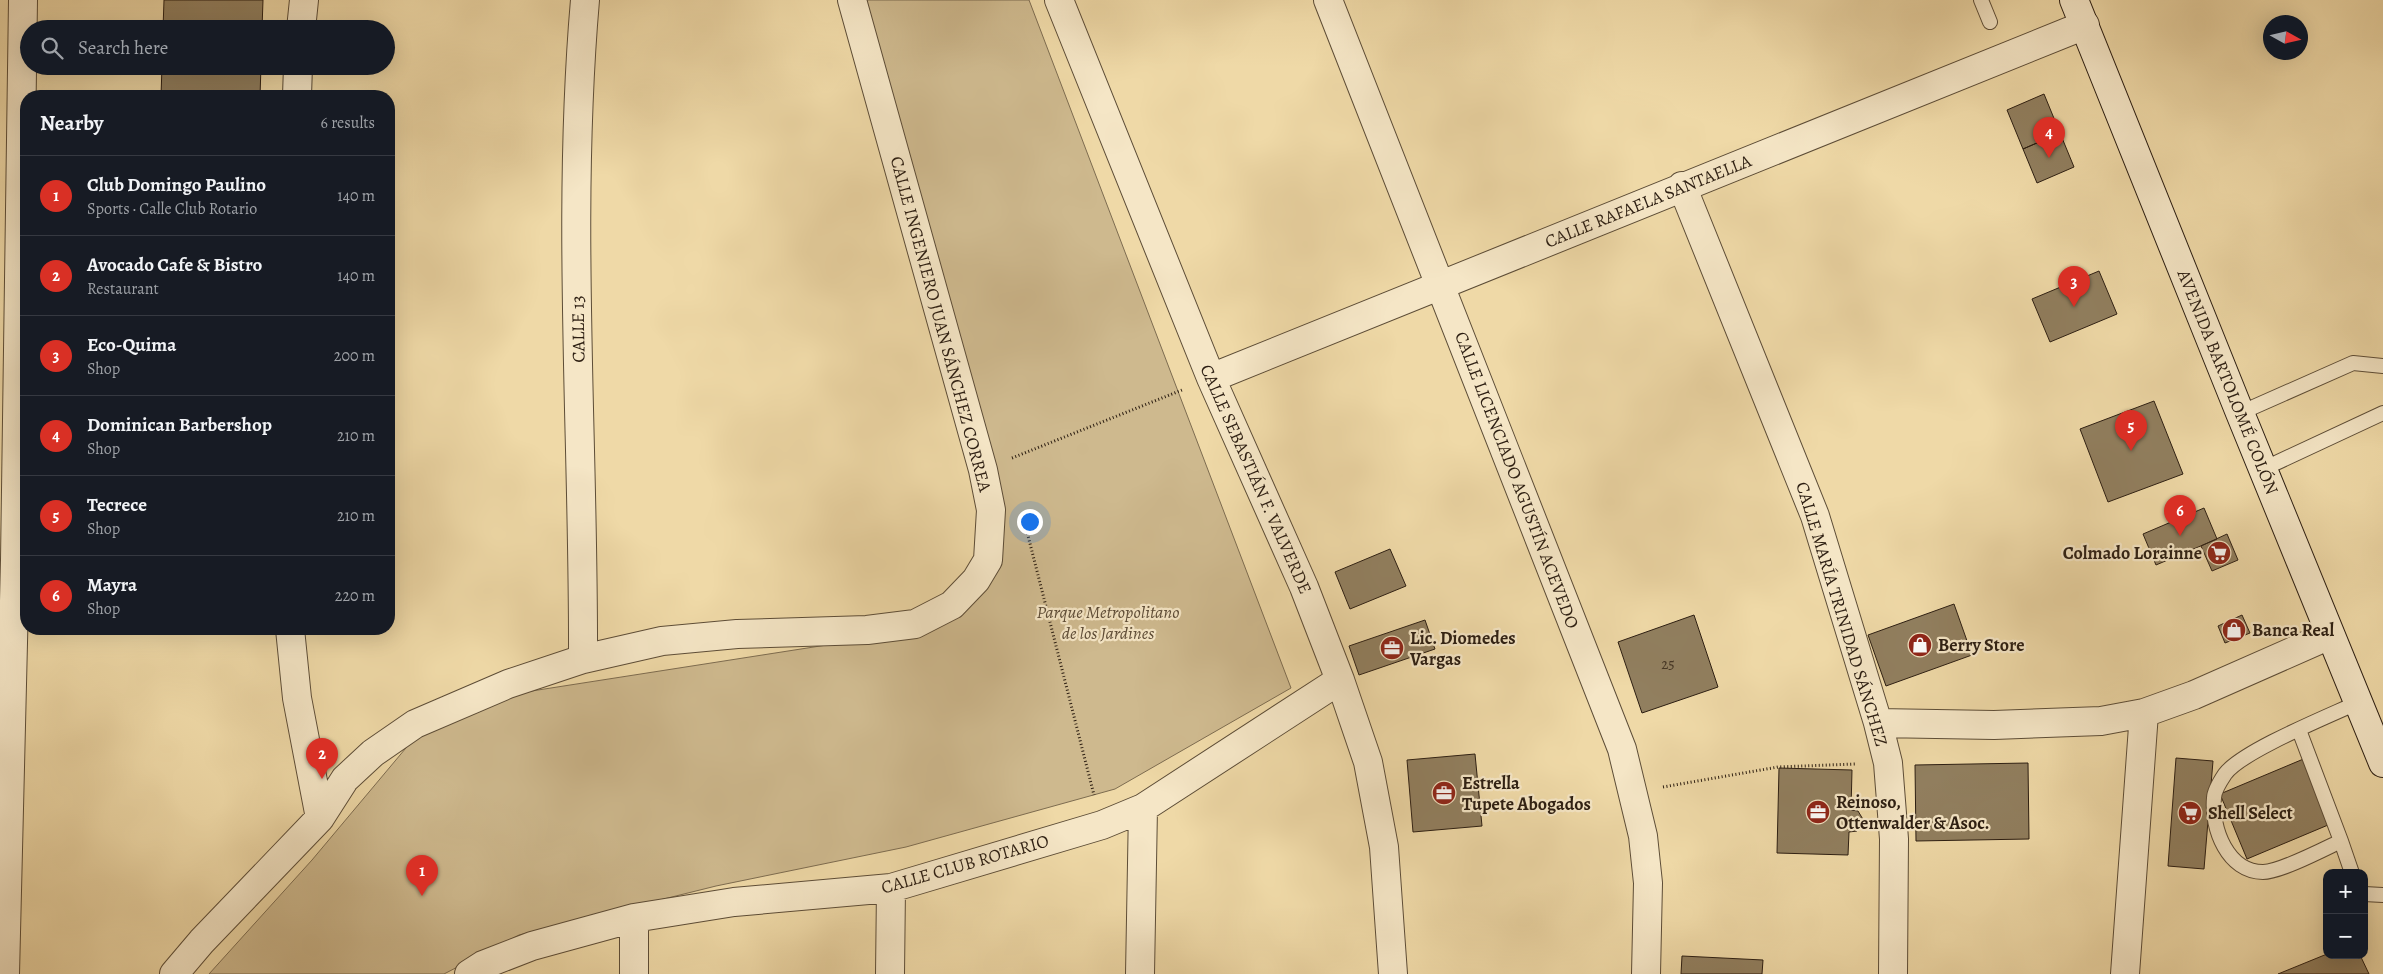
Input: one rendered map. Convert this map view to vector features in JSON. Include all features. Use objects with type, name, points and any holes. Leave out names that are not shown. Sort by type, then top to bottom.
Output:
[{"type":"street","points":[[22,20],[23,0]]},
{"type":"street","points":[[302,20],[304,0]]},
{"type":"street","name":"CALLE 13","points":[[583,659],[583,548],[577,258],[580,59],[584,0]]},
{"type":"street","name":"CALLE INGENIERO JUAN SÁNCHEZ CORREA","points":[[174,974],[202,941],[320,818],[345,778],[373,753],[415,724],[508,684],[583,659],[662,641],[737,634],[867,630],[915,624],[952,605],[976,580],[988,560],[991,510],[983,470],[852,0]]},
{"type":"street","name":"CALLE SEBASTIÁN F. VALVERDE","points":[[1059,0],[1211,378],[1304,587],[1340,680],[1368,762],[1384,847],[1393,974]]},
{"type":"street","name":"CALLE LICENCIADO AGUSTÍN ACEVEDO","points":[[1328,0],[1442,286],[1622,749],[1634,792],[1643,836],[1648,883],[1646,974]]},
{"type":"street","name":"AVENIDA BARTOLOMÉ COLÓN","points":[[2074,0],[2383,763]]},
{"type":"street","name":"CALLE RAFAELA SANTAELLA","points":[[1211,378],[1442,286],[1682,186],[2085,25]]},
{"type":"street","points":[[20,90],[21,75]]},
{"type":"street","points":[[297,90],[298,75]]},
{"type":"street","points":[[5,974],[7,560],[20,105]]},
{"type":"street","name":"CALLE MARÍA TRINIDAD SÁNCHEZ","points":[[1682,186],[1815,516],[1878,723],[1888,762],[1894,838],[1893,974]]},
{"type":"street","points":[[291,635],[297,698],[320,818]]},
{"type":"street","points":[[1878,723],[2014,724],[2101,721],[2144,713],[2194,695],[2330,635]]},
{"type":"street","name":"CALLE CLUB ROTARIO","points":[[469,974],[483,964],[532,946],[634,918],[734,902],[891,888],[1102,825],[1143,808],[1340,680]]},
{"type":"street","points":[[2125,974],[2144,713]]},
{"type":"street","points":[[1140,974],[1143,808]]},
{"type":"street","points":[[890,974],[891,888]]},
{"type":"street","points":[[634,918],[634,974]]},
{"type":"lane","points":[[1981,0],[1990,22]]},
{"type":"lane","points":[[2240,412],[2353,363],[2383,366]]},
{"type":"lane","points":[[2263,469],[2383,412]]},
{"type":"lane","points":[[2341,841],[2305,858],[2265,872],[2242,868],[2229,856],[2220,836],[2214,797],[2225,774],[2266,746],[2358,702]]},
{"type":"lane","points":[[2299,730],[2351,869]]},
{"type":"lane","points":[[2368,896],[2383,895]]},
{"type":"path","points":[[983,470],[1211,378]]},
{"type":"path","points":[[1023,517],[1102,825]]},
{"type":"path","points":[[1634,792],[1778,767],[1888,762]]},
{"type":"green space","name":"Parque Metropolitano de los Jardines","points":[[841,0],[1029,0],[1291,688],[1115,789],[906,847],[716,886],[519,935],[444,974],[209,974],[312,860],[442,705],[865,639],[956,605],[998,500]]},
{"type":"building","points":[[164,0],[263,0],[262,20],[163,20]]},
{"type":"building","points":[[162,75],[261,75],[260,90],[161,90]]},
{"type":"building","points":[[2044,94],[2060,133],[2023,149],[2007,110]]},
{"type":"building","points":[[2060,133],[2074,167],[2037,183],[2023,149]]},
{"type":"building","points":[[2099,271],[2117,314],[2050,342],[2032,299]]},
{"type":"building","points":[[2154,401],[2183,474],[2108,502],[2080,429]]},
{"type":"building","points":[[2204,508],[2217,539],[2156,565],[2143,534]]},
{"type":"building","name":"Colmado Lorainne","points":[[2227,534],[2238,560],[2212,571],[2201,546]]},
{"type":"building","points":[[1390,549],[1406,586],[1350,609],[1335,572]]},
{"type":"building","name":"Berry Store","points":[[1954,604],[1972,655],[1886,686],[1868,635]]},
{"type":"building","points":[[1694,615],[1718,687],[1642,713],[1618,642]]},
{"type":"building","name":"Banca Real","points":[[2242,615],[2250,633],[2225,643],[2218,626]]},
{"type":"building","name":"Lic. Diomedes Vargas","points":[[1425,620],[1435,649],[1359,675],[1349,646]]},
{"type":"building","name":"Estrella Tupete Abogados","points":[[1475,754],[1482,826],[1413,832],[1407,760]]},
{"type":"building","points":[[2313,755],[2340,820],[2247,859],[2220,794]]},
{"type":"building","name":"Shell Select","points":[[2176,758],[2213,761],[2204,869],[2168,866]]},
{"type":"building","points":[[2028,763],[2029,839],[1916,841],[1915,765]]},
{"type":"building","name":"Reinoso, Ottenwalder & Asoc.","points":[[1779,768],[1852,770],[1851,810],[1858,811],[1864,821],[1857,831],[1849,832],[1848,855],[1777,853]]},
{"type":"building","points":[[1682,956],[1763,960],[1762,974],[1681,974]]},
{"type":"building","points":[[2323,956],[2323,959],[2362,959],[2369,974],[2278,974]]},
{"type":"place","name":"Dominican Barbershop","points":[[2049,158]]},
{"type":"place","name":"Eco-Quima","points":[[2074,307]]},
{"type":"place","name":"Tecrece","points":[[2131,451]]},
{"type":"place","name":"Mayra","points":[[2180,536]]},
{"type":"place","name":"Colmado Lorainne","points":[[2219,553]]},
{"type":"place","name":"Banca Real","points":[[2234,630]]},
{"type":"place","name":"Berry Store","points":[[1920,645]]},
{"type":"place","name":"Lic. Diomedes Vargas","points":[[1392,648]]},
{"type":"place","name":"Avocado Cafe & Bistro","points":[[322,779]]},
{"type":"place","name":"Estrella Tupete Abogados","points":[[1444,793]]},
{"type":"place","name":"Reinoso, Ottenwalder & Asoc.","points":[[1818,812]]},
{"type":"place","name":"Shell Select","points":[[2190,813]]},
{"type":"place","name":"Club Domingo Paulino","points":[[422,896]]}]
